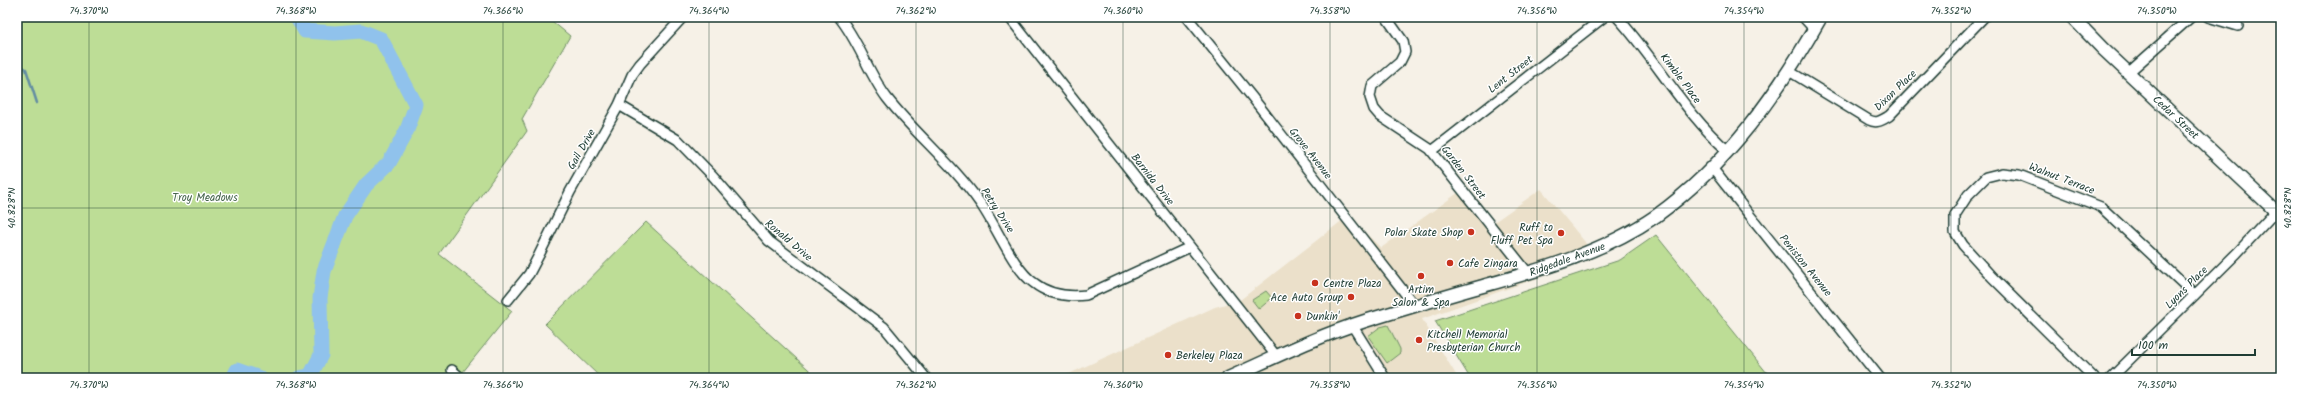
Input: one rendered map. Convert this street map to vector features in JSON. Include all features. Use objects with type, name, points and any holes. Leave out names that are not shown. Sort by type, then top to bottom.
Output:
[{"type":"main road","name":"Ridgedale Avenue","points":[[1228,378],[1352,325],[1569,260],[1616,240],[1655,216],[1712,168],[1728,151],[1751,125],[1788,71],[1820,17]]},
{"type":"main road","name":"Cedar Street","points":[[2072,17],[2128,73],[2279,214]]},
{"type":"street","name":"Gail Drive","points":[[508,300],[532,268],[567,197],[619,106],[627,85],[640,64],[683,17]]},
{"type":"street","name":"Petry Drive","points":[[839,17],[885,96],[915,131],[973,193],[1018,266],[1032,283],[1052,293],[1064,296],[1086,295],[1190,247]]},
{"type":"street","name":"Barnida Drive","points":[[1009,17],[1277,357]]},
{"type":"street","name":"Grove Avenue","points":[[1187,17],[1252,97],[1415,306]]},
{"type":"street","name":"Garden Street","points":[[1386,17],[1403,41],[1405,52],[1402,59],[1375,82],[1371,92],[1371,103],[1380,116],[1432,151],[1528,273]]},
{"type":"street","name":"Lent Street","points":[[1432,151],[1604,17]]},
{"type":"street","name":"Kimble Place","points":[[1617,17],[1691,112],[1728,151]]},
{"type":"street","points":[[1802,17],[1814,29]]},
{"type":"street","name":"Dixon Place","points":[[1788,71],[1869,120],[1874,122],[1880,121],[1889,116],[1984,17]]},
{"type":"street","points":[[2128,73],[2191,17]]},
{"type":"street","points":[[2208,17],[2238,26]]},
{"type":"street","name":"Ronald Drive","points":[[619,106],[678,140],[713,176],[769,241],[884,327],[926,378]]},
{"type":"street","name":"Peniston Avenue","points":[[1712,168],[1880,378]]},
{"type":"street","name":"Walnut Terrace","points":[[2094,378],[1992,277],[1963,245],[1955,232],[1955,215],[1968,195],[1986,177],[2002,173],[2019,175],[2101,207],[2195,295]]},
{"type":"street","name":"Lyons Place","points":[[2111,378],[2279,214]]},
{"type":"street","points":[[1352,325],[1385,378]]},
{"type":"street","points":[[452,370],[461,378]]},
{"type":"shaded area","points":[[1541,189],[1585,242],[1592,259],[1422,319],[1458,378],[1060,378],[1215,307],[1240,300],[1348,216],[1381,248],[1462,190],[1490,225]]},
{"type":"green space","name":"Troy Meadows","points":[[17,17],[547,17],[570,36],[522,119],[527,131],[439,254],[512,311],[458,378],[17,378]]},
{"type":"green space","points":[[646,222],[818,378],[601,378],[545,324]]},
{"type":"green space","points":[[1656,235],[1771,378],[1470,378],[1435,321],[1620,260]]},
{"type":"green space","points":[[1266,291],[1272,298],[1259,309],[1252,300]]},
{"type":"green space","points":[[1388,325],[1400,349],[1400,353],[1387,363],[1368,336],[1380,327]]},
{"type":"waterway","points":[[297,17],[305,31],[335,33],[361,31],[381,39],[416,105],[407,130],[389,163],[366,185],[345,216],[324,271],[320,298],[321,355],[310,376],[299,378]]},
{"type":"waterway","points":[[17,63],[26,69],[37,103]]},
{"type":"waterway","points":[[233,378],[237,370],[260,378]]},
{"type":"place","name":"Polar Skate Shop","points":[[1471,232]]},
{"type":"place","name":"Ruff to Fluff Pet Spa","points":[[1561,233]]},
{"type":"place","name":"Cafe Zingara","points":[[1450,263]]},
{"type":"place","name":"Artim Salon & Spa","points":[[1421,276]]},
{"type":"place","name":"Centre Plaza","points":[[1315,283]]},
{"type":"place","name":"Ace Auto Group","points":[[1351,297]]},
{"type":"place","name":"Dunkin'","points":[[1298,316]]},
{"type":"place","name":"Kitchell Memorial Presbyterian Church","points":[[1419,340]]},
{"type":"place","name":"Berkeley Plaza","points":[[1168,355]]}]
